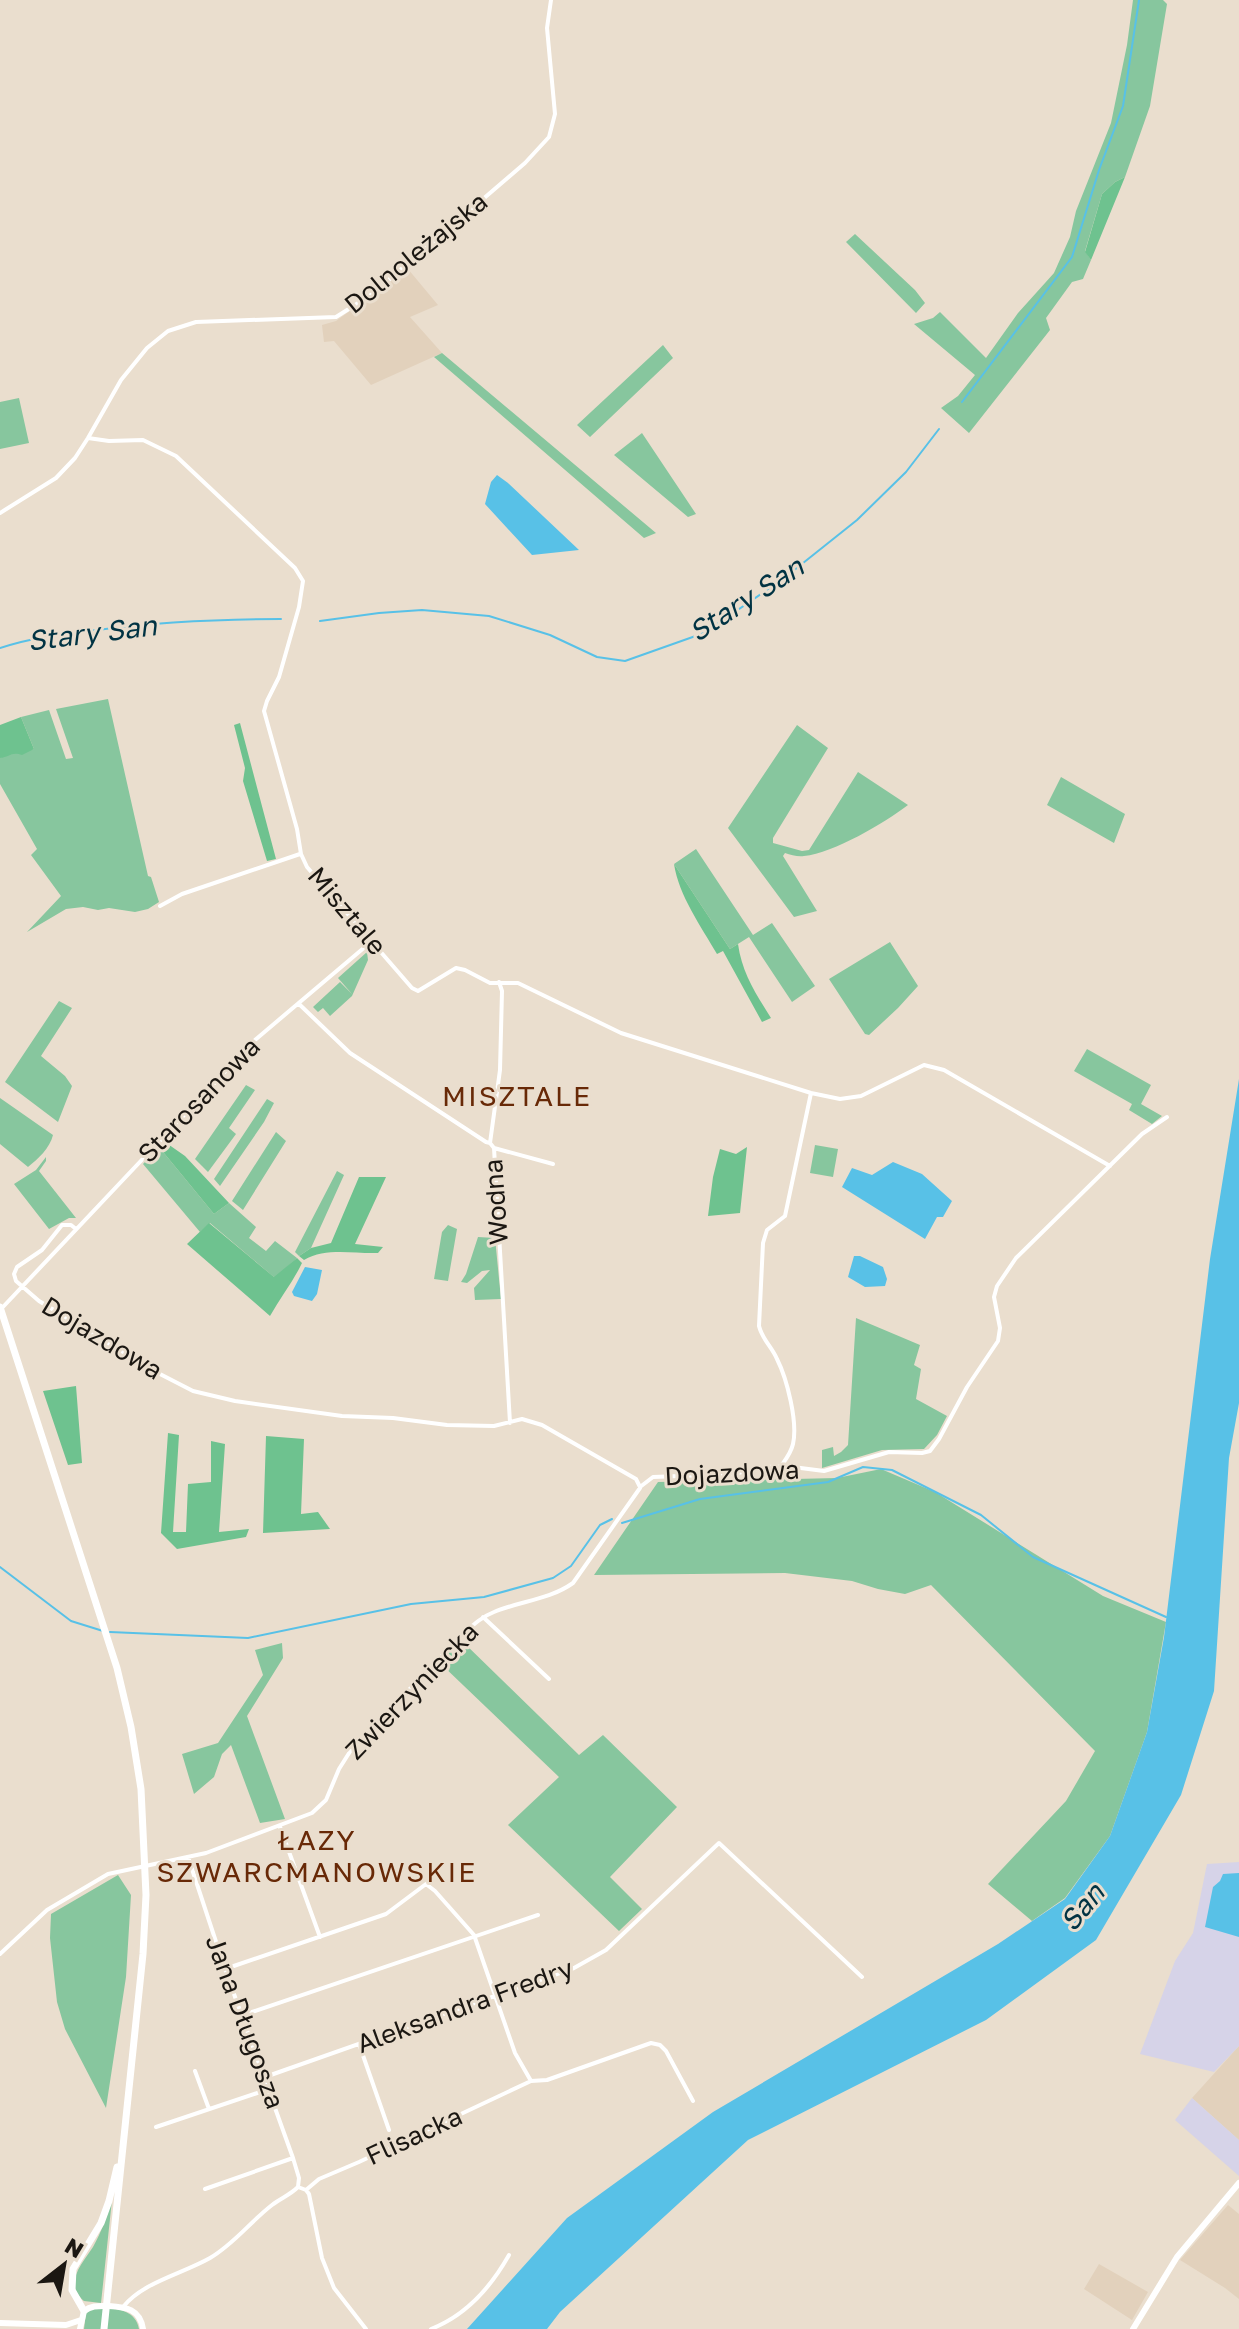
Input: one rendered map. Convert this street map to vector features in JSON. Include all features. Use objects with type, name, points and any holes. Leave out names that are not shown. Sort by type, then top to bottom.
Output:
[{"type":"main road","points":[[0,1308],[102,1620],[125,1698],[137,1758],[146,1857],[143,1954],[104,2329]]},
{"type":"main road","points":[[84,2311],[72,2290],[73,2269],[90,2243],[109,2201],[126,2125]]},
{"type":"main road","points":[[1133,2329],[1177,2257],[1239,2183]]},
{"type":"main road","points":[[80,2329],[84,2311],[94,2306],[133,2310],[141,2320],[143,2329]]},
{"type":"main road","points":[[0,2323],[66,2325],[81,2320]]},
{"type":"main road","points":[[66,2325],[73,2329]]},
{"type":"street","name":"Dolnoleżajska","points":[[0,513],[56,478],[75,458],[121,380],[147,348],[168,331],[196,322],[336,317],[371,295],[525,163],[549,137],[555,114],[547,28],[551,0]]},
{"type":"street","name":"Misztale","points":[[88,438],[143,440],[176,456],[295,568],[303,581],[279,677],[264,711],[301,854],[307,867],[412,988],[418,991],[456,968],[490,983],[518,983],[621,1033],[811,1093],[840,1099],[861,1096],[924,1065],[944,1070],[1110,1166]]},
{"type":"street","points":[[160,906],[182,894],[301,854]]},
{"type":"street","name":"Starosanowa","points":[[0,1308],[255,1040],[372,941]]},
{"type":"street","name":"Wodna","points":[[499,982],[502,991],[500,1070],[492,1145],[510,1423]]},
{"type":"street","points":[[299,1004],[350,1053],[486,1142],[553,1164]]},
{"type":"street","points":[[781,1466],[792,1448],[794,1429],[781,1369],[759,1326],[763,1243],[767,1230],[785,1216],[811,1093]]},
{"type":"street","name":"Dojazdowa","points":[[76,1229],[71,1225],[62,1225],[42,1250],[17,1267],[14,1274],[16,1281],[39,1301],[193,1391],[235,1401],[342,1416],[447,1425],[494,1426],[522,1419],[542,1425],[636,1479],[640,1487],[653,1477],[733,1474],[781,1466],[824,1471],[889,1452],[930,1451],[998,1341],[1000,1328],[994,1297],[997,1286],[1024,1249],[1142,1134],[1167,1117]]},
{"type":"street","points":[[636,1479],[653,1477]]},
{"type":"street","name":"Zwierzyniecka","points":[[0,1954],[47,1910],[108,1874],[206,1853],[280,1827],[322,1805],[343,1760],[462,1635],[494,1611],[559,1592],[573,1583],[640,1487]]},
{"type":"street","points":[[483,1617],[549,1679]]},
{"type":"street","points":[[280,1827],[320,1937]]},
{"type":"street","name":"Aleksandra Fredry","points":[[265,2077],[574,1968],[603,1952],[719,1843],[862,1977]]},
{"type":"street","name":"Jana Długosza","points":[[188,1857],[293,2158],[299,2178],[298,2187]]},
{"type":"street","points":[[225,1969],[386,1914],[426,1884],[474,1935],[515,2053],[531,2081]]},
{"type":"street","points":[[243,2015],[538,1915]]},
{"type":"street","name":"Flisacka","points":[[306,2190],[319,2179],[531,2081],[547,2080],[651,2043],[660,2045],[666,2051],[693,2101]]},
{"type":"street","points":[[359,2044],[389,2130]]},
{"type":"street","points":[[195,2071],[209,2109]]},
{"type":"street","points":[[156,2127],[269,2089]]},
{"type":"street","points":[[205,2189],[293,2158]]},
{"type":"street","points":[[123,2307],[132,2295],[212,2257],[298,2187],[309,2194],[322,2258],[334,2288],[366,2329]]},
{"type":"street","points":[[431,2329],[470,2306],[494,2281],[509,2255]]},
{"type":"street","points":[[132,2295],[133,2310]]},
{"type":"shaded area","points":[[408,269],[438,305],[410,317],[442,353],[371,385],[334,341],[324,342],[322,325],[336,321]]},
{"type":"shaded area","points":[[1239,1862],[1239,2046],[1214,2072],[1140,2054],[1175,1961],[1193,1933],[1207,1864]]},
{"type":"shaded area","points":[[1239,2046],[1239,2140],[1192,2098]]},
{"type":"shaded area","points":[[1192,2098],[1239,2140],[1239,2176],[1175,2120]]},
{"type":"shaded area","points":[[1228,2205],[1239,2214],[1239,2299],[1180,2260]]},
{"type":"shaded area","points":[[1099,2264],[1148,2292],[1132,2320],[1084,2289]]},
{"type":"green space","points":[[1133,0],[1163,0],[1167,4],[1150,106],[1125,177],[1102,194],[1085,251],[1091,260],[1083,279],[1072,282],[1046,318],[1050,330],[969,433],[941,408],[958,396],[975,375],[914,324],[933,318],[940,312],[986,358],[1018,313],[1054,273],[1111,123]]},
{"type":"green space","points":[[1125,177],[1091,260],[1085,252],[1102,194]]},
{"type":"green space","points":[[855,234],[915,290],[925,303],[916,313],[846,242]]},
{"type":"green space","points":[[663,345],[673,358],[590,437],[577,425]]},
{"type":"green space","points":[[442,353],[656,533],[644,538],[434,357]]},
{"type":"green space","points":[[19,398],[29,443],[0,449],[0,402]]},
{"type":"green space","points":[[642,433],[696,514],[688,517],[614,455]]},
{"type":"green space","points":[[108,699],[148,876],[159,902],[135,912],[109,908],[66,909],[27,932],[61,896],[31,855],[37,849],[0,784],[0,758],[34,749],[21,717],[49,710],[66,759],[73,758],[56,709]]},
{"type":"green space","points":[[21,717],[34,749],[22,755],[0,758],[0,725]]},
{"type":"green space","points":[[240,723],[276,859],[267,861],[243,781],[245,768],[234,725]]},
{"type":"green space","points":[[797,725],[828,748],[773,838],[773,843],[809,850],[858,772],[908,805],[830,849],[802,856],[785,853],[783,856],[817,911],[794,917],[728,828]]},
{"type":"green space","points":[[1061,777],[1125,814],[1114,843],[1047,805]]},
{"type":"green space","points":[[696,849],[753,935],[772,923],[815,986],[792,1002],[749,937],[730,949],[674,864]]},
{"type":"green space","points":[[674,864],[730,949],[738,944],[746,974],[771,1018],[762,1022],[723,951],[717,954],[686,899]]},
{"type":"green space","points":[[890,942],[918,986],[869,1035],[865,1034],[829,979]]},
{"type":"green space","points":[[367,952],[368,960],[352,996],[330,1016],[323,1008],[318,1012],[313,1007],[340,982],[352,994],[338,978]]},
{"type":"green space","points":[[59,1001],[72,1008],[41,1056],[72,1086],[58,1122],[5,1082]]},
{"type":"green space","points":[[1087,1049],[1151,1085],[1141,1104],[1162,1116],[1152,1124],[1129,1110],[1132,1104],[1074,1071]]},
{"type":"green space","points":[[246,1085],[255,1090],[229,1128],[236,1134],[208,1172],[195,1159]]},
{"type":"green space","points":[[0,1098],[53,1135],[40,1157],[28,1167],[0,1144]]},
{"type":"green space","points":[[267,1099],[274,1103],[264,1122],[220,1186],[214,1179]]},
{"type":"green space","points":[[276,1132],[286,1141],[243,1210],[232,1201]]},
{"type":"green space","points":[[165,1142],[185,1156],[229,1203],[214,1214],[159,1147]]},
{"type":"green space","points":[[815,1145],[838,1149],[833,1177],[810,1173]]},
{"type":"green space","points":[[159,1147],[214,1214],[229,1203],[256,1227],[249,1238],[266,1251],[275,1241],[297,1258],[275,1278],[210,1223],[200,1232],[143,1164]]},
{"type":"green space","points":[[747,1147],[740,1213],[708,1216],[720,1149],[736,1154]]},
{"type":"green space","points":[[46,1157],[39,1171],[76,1218],[69,1218],[49,1229],[14,1184],[36,1170]]},
{"type":"green space","points":[[337,1171],[344,1175],[311,1248],[299,1256],[295,1252]]},
{"type":"green space","points":[[359,1177],[386,1177],[355,1244],[383,1247],[378,1253],[331,1252],[304,1260],[299,1256],[311,1248],[331,1243]]},
{"type":"green space","points":[[209,1223],[274,1277],[297,1258],[302,1263],[270,1316],[187,1244]]},
{"type":"green space","points":[[448,1225],[457,1229],[448,1281],[434,1279],[442,1232]]},
{"type":"green space","points":[[478,1237],[495,1238],[501,1299],[475,1300],[474,1288],[490,1270],[482,1271],[467,1283],[461,1282]]},
{"type":"green space","points":[[856,1318],[920,1345],[914,1365],[921,1369],[916,1399],[947,1416],[937,1435],[924,1449],[882,1450],[822,1468],[822,1450],[833,1447],[834,1456],[848,1445]]},
{"type":"green space","points":[[76,1386],[82,1463],[68,1465],[43,1391]]},
{"type":"green space","points":[[168,1433],[179,1435],[173,1532],[186,1532],[188,1484],[211,1482],[211,1441],[225,1444],[219,1532],[249,1529],[246,1537],[177,1549],[161,1533]]},
{"type":"green space","points":[[266,1436],[304,1439],[301,1514],[318,1512],[330,1529],[263,1533]]},
{"type":"green space","points":[[881,1469],[935,1492],[1103,1596],[1166,1622],[1147,1732],[1110,1836],[1065,1898],[1032,1921],[988,1884],[1066,1801],[1095,1751],[931,1585],[905,1594],[852,1581],[785,1573],[594,1575],[658,1482],[837,1478]]},
{"type":"green space","points":[[461,1640],[579,1755],[603,1735],[677,1807],[610,1877],[642,1909],[619,1931],[508,1825],[559,1777],[440,1663]]},
{"type":"green space","points":[[282,1643],[283,1658],[247,1716],[285,1819],[260,1823],[231,1745],[222,1754],[214,1777],[194,1794],[182,1754],[218,1743],[263,1675],[255,1650]]},
{"type":"green space","points":[[118,1875],[131,1895],[126,1977],[106,2108],[65,2029],[57,2002],[50,1938],[51,1914]]},
{"type":"green space","points":[[112,2200],[101,2303],[84,2301],[75,2287],[76,2274],[99,2236]]},
{"type":"green space","points":[[92,2309],[121,2310],[133,2316],[139,2329],[84,2329],[86,2313]]},
{"type":"water","points":[[497,475],[579,550],[532,555],[485,504],[491,482]]},
{"type":"water","name":"San","points":[[1239,1079],[1239,1403],[1229,1458],[1214,1691],[1181,1795],[1096,1940],[986,2020],[748,2140],[560,2312],[547,2329],[467,2329],[567,2218],[713,2112],[998,1944],[1065,1899],[1110,1836],[1147,1732],[1164,1637],[1210,1259]]},
{"type":"water","points":[[893,1162],[922,1174],[952,1201],[943,1217],[937,1217],[925,1239],[842,1187],[852,1168],[872,1175]]},
{"type":"water","points":[[854,1256],[883,1267],[887,1279],[885,1286],[865,1287],[848,1277]]},
{"type":"water","points":[[305,1267],[322,1270],[317,1294],[312,1301],[294,1296],[292,1292]]},
{"type":"water","points":[[1239,1873],[1239,1937],[1205,1927],[1213,1887],[1223,1874]]},
{"type":"waterway","name":"Stary San","points":[[962,402],[1072,257],[1123,106],[1139,0]]},
{"type":"waterway","name":"Stary San","points":[[320,621],[422,610],[489,616],[550,635],[597,657],[625,661],[704,633],[783,579],[857,520],[906,472],[939,429]]},
{"type":"waterway","name":"Stary San","points":[[0,648],[48,636],[120,627],[281,619]]},
{"type":"waterway","points":[[622,1523],[700,1499],[828,1482],[863,1467],[892,1470],[981,1515],[1033,1557],[1166,1617]]},
{"type":"waterway","points":[[110,1632],[248,1638],[411,1604],[484,1597],[553,1578],[571,1566],[600,1525],[612,1519]]},
{"type":"waterway","points":[[0,1567],[71,1621],[103,1631]]},
{"type":"district","name":"MISZTALE","points":[[517,1096]]},
{"type":"district","name":"ŁAZY SZWARCMANOWSKIE","points":[[317,1856]]}]
